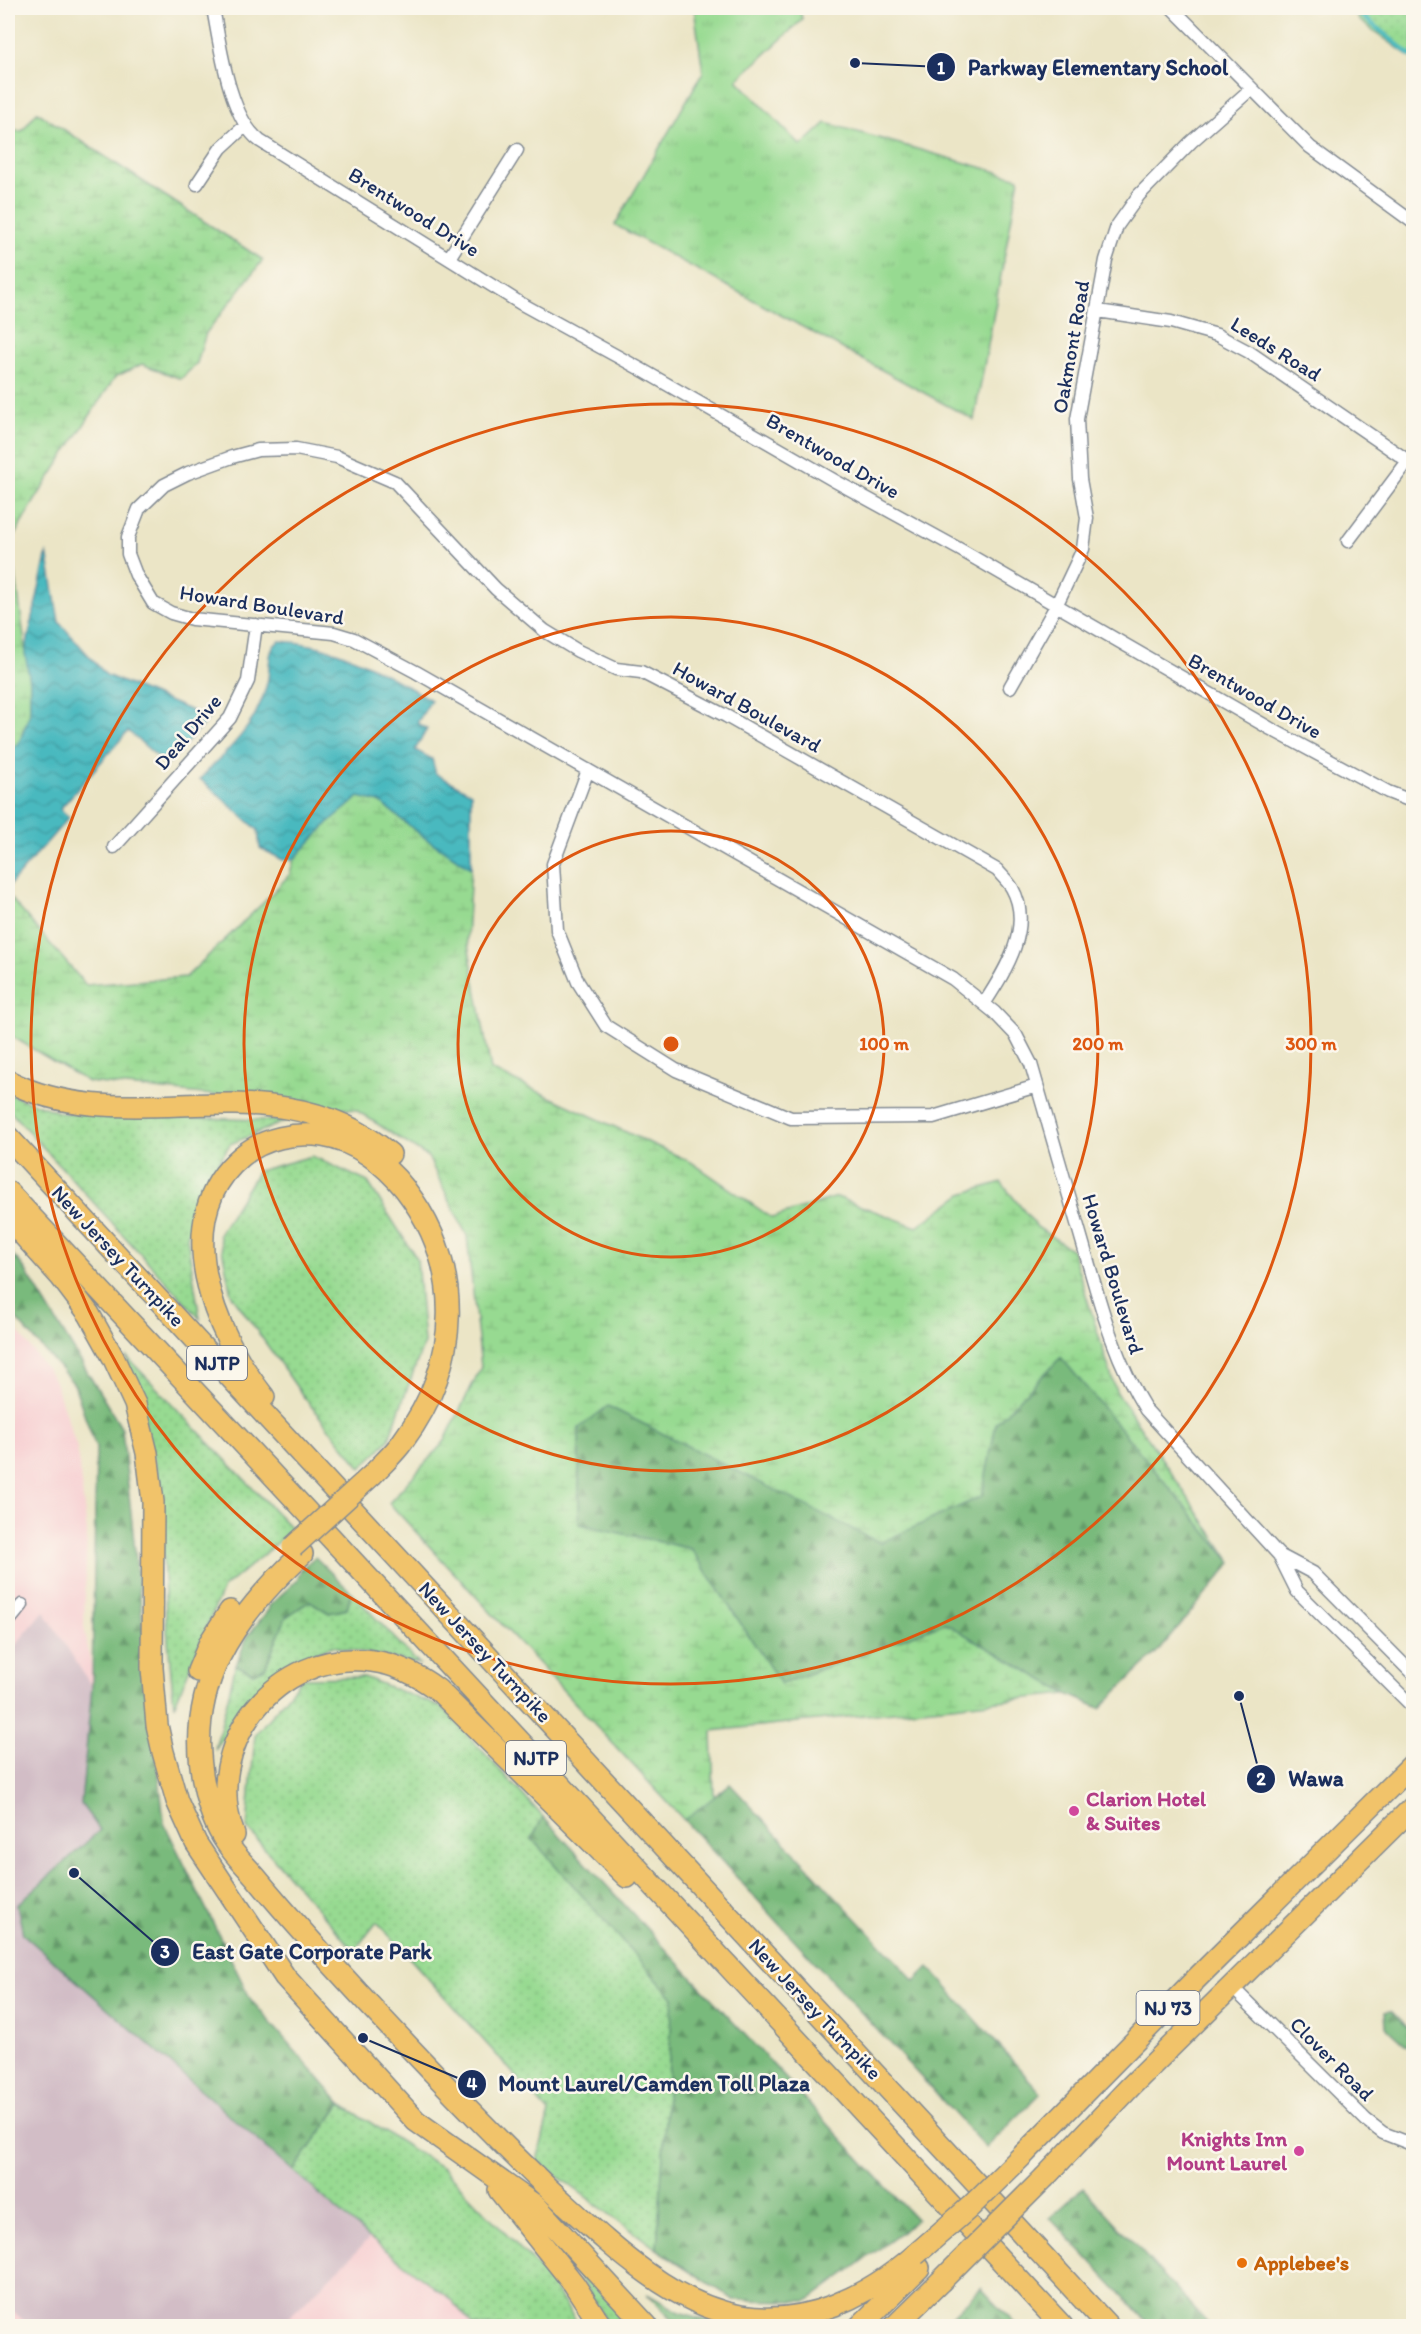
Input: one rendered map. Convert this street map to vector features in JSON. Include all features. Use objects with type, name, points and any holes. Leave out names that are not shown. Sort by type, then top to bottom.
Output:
[{"type":"highway","points":[[8,1081],[57,1099],[97,1104],[260,1104],[294,1108],[331,1118],[363,1134],[408,1172],[441,1219],[454,1254],[462,1294],[462,1335],[454,1372],[438,1410],[417,1442],[376,1477],[298,1551],[248,1591],[221,1624],[200,1664],[189,1705],[186,1750],[193,1797],[236,1904]]},
{"type":"highway","points":[[376,1477],[403,1442],[423,1410],[438,1376],[449,1318],[448,1295],[440,1252],[424,1216],[413,1200],[372,1157],[341,1140],[324,1136],[307,1135],[273,1140],[247,1152],[226,1172],[210,1198],[205,1213],[203,1259],[218,1315],[235,1353],[258,1389],[300,1440],[412,1558],[427,1588]]},
{"type":"highway","name":"New Jersey Turnpike","points":[[8,1137],[1108,2326]]},
{"type":"highway","name":"New Jersey Turnpike","points":[[8,1192],[1062,2326]]},
{"type":"highway","points":[[8,1218],[61,1277],[89,1314],[135,1404],[151,1477],[154,1698],[162,1752],[177,1800],[196,1843],[285,1977],[416,2121],[536,2206],[647,2326]]},
{"type":"highway","points":[[298,1551],[241,1620],[220,1654],[206,1690],[202,1710],[200,1749],[210,1806],[227,1843],[299,1929],[500,2142],[580,2218],[629,2260],[687,2298],[703,2306],[740,2316],[792,2317],[829,2307],[867,2291],[919,2259]]},
{"type":"highway","points":[[256,1878],[235,1838],[226,1808],[225,1785],[228,1763],[243,1726],[271,1692],[298,1674],[327,1664],[370,1661],[398,1667],[426,1681],[438,1690],[460,1709],[627,1877],[712,1948]]},
{"type":"highway","name":"NJ 73","points":[[860,2326],[919,2259],[970,2207],[1413,1763]]},
{"type":"highway","name":"NJ 73","points":[[895,2326],[1045,2177],[1130,2087],[1413,1806]]},
{"type":"highway","points":[[500,2142],[543,2198],[664,2326]]},
{"type":"highway","points":[[475,2162],[519,2213],[574,2284],[601,2326]]},
{"type":"street","points":[[197,184],[221,148],[245,126],[234,105],[213,8]]},
{"type":"street","points":[[1172,8],[1310,147],[1413,223]]},
{"type":"street","name":"Oakmont Road","points":[[1010,687],[1056,606],[1078,561],[1085,535],[1087,518],[1080,479],[1077,419],[1111,243],[1127,210],[1191,142],[1251,88]]},
{"type":"street","name":"Brentwood Drive","points":[[245,126],[250,134],[260,141],[520,303],[959,549],[1271,729],[1388,792],[1413,802]]},
{"type":"street","points":[[449,258],[517,150]]},
{"type":"street","name":"Leeds Road","points":[[1098,311],[1171,322],[1217,335],[1249,352],[1411,463]]},
{"type":"street","name":"Howard Boulevard","points":[[984,1004],[1009,964],[1020,913],[1012,888],[997,870],[641,672],[616,669],[578,651],[545,631],[496,588],[395,482],[337,457],[296,449],[258,450],[188,473],[164,486],[138,509],[128,537],[128,554],[136,575],[153,603],[171,613],[192,619],[334,633],[354,639],[953,979],[984,1004],[1016,1035],[1031,1064],[1105,1325],[1125,1375],[1146,1410],[1279,1555],[1297,1591],[1413,1708]]},
{"type":"street","points":[[1348,541],[1411,463]]},
{"type":"street","name":"Deal Drive","points":[[114,847],[230,718],[248,681],[256,625]]},
{"type":"street","points":[[588,770],[553,864],[557,930],[578,982],[606,1026],[676,1070],[791,1118],[933,1117],[1037,1086]]},
{"type":"street","name":"Howard Boulevard","points":[[1279,1555],[1313,1573],[1413,1675]]},
{"type":"street","points":[[8,1622],[21,1605]]},
{"type":"street","name":"Clover Road","points":[[1232,1987],[1366,2121],[1383,2133],[1413,2145]]},
{"type":"shaded area","points":[[8,1318],[54,1379],[77,1448],[87,1532],[84,1626],[117,1812],[165,1933],[524,2326],[8,2326]]},
{"type":"shaded area","points":[[44,1611],[92,1687],[81,1804],[101,1830],[17,1905],[23,1934],[370,2238],[280,2326],[30,2326],[8,2307],[8,1654]]},
{"type":"green space","points":[[694,8],[800,8],[802,20],[737,80],[801,146],[826,123],[1019,178],[974,420],[615,225],[703,72]]},
{"type":"green space","points":[[1355,8],[1413,8],[1413,59],[1359,20]]},
{"type":"green space","points":[[37,112],[263,260],[206,333],[197,363],[181,379],[142,364],[115,377],[11,541],[30,682],[30,713],[20,741],[8,753],[8,131],[22,131]]},
{"type":"green space","points":[[359,797],[380,802],[422,836],[471,868],[467,939],[491,1070],[691,1162],[772,1218],[837,1197],[917,1227],[962,1194],[1001,1182],[1037,1227],[1072,1250],[1116,1391],[1232,1563],[1061,1357],[996,1423],[982,1496],[880,1543],[608,1406],[579,1428],[579,1524],[691,1549],[781,1684],[945,1623],[1067,1694],[712,1731],[714,1797],[684,1820],[389,1503],[444,1442],[481,1367],[467,1236],[428,1157],[356,1110],[88,1082],[8,1034],[8,895],[86,985],[186,977],[265,901],[290,874],[294,859],[330,821]]},
{"type":"green space","points":[[8,1094],[61,1113],[286,1121],[230,1144],[202,1189],[187,1237],[200,1319],[8,1109]]},
{"type":"green space","points":[[312,1156],[368,1182],[417,1259],[424,1343],[388,1441],[361,1468],[303,1396],[231,1294],[219,1234],[258,1171]]},
{"type":"green space","points":[[8,1250],[22,1265],[122,1429],[164,1823],[251,2000],[341,2104],[293,2171],[23,1934],[17,1905],[100,1830],[81,1804],[92,1687],[96,1448],[74,1384],[8,1310]]},
{"type":"green space","points":[[126,1356],[293,1530],[223,1588],[174,1706],[166,1618],[160,1483]]},
{"type":"green space","points":[[1061,1357],[1232,1563],[1160,1649],[1100,1708],[1067,1694],[945,1623],[781,1684],[691,1549],[579,1524],[579,1427],[608,1406],[881,1542],[982,1496],[996,1423]]},
{"type":"green space","points":[[315,1557],[351,1592],[347,1609],[329,1613],[310,1601],[286,1617],[265,1668],[253,1673],[236,1665],[247,1637],[269,1606],[297,1580],[301,1569]]},
{"type":"green space","points":[[351,1592],[419,1664],[333,1646],[292,1660],[248,1699],[215,1750],[236,1664],[253,1673],[265,1668],[286,1617],[310,1601],[329,1613],[347,1609]]},
{"type":"green space","points":[[364,1677],[443,1708],[543,1817],[532,1839],[674,1998],[657,2249],[537,2161],[549,2113],[377,1922],[354,1951],[247,1828],[255,1735],[302,1678]]},
{"type":"green space","points":[[730,1784],[915,1981],[929,1967],[1041,2093],[986,2148],[684,1820]]},
{"type":"green space","points":[[543,1817],[916,2219],[901,2233],[808,2301],[734,2300],[657,2249],[673,1998],[532,1839]]},
{"type":"green space","points":[[1391,2011],[1413,2033],[1413,2048],[1406,2045],[1386,2027],[1385,2012]]},
{"type":"green space","points":[[341,2104],[444,2169],[548,2278],[579,2326],[474,2326],[451,2300],[370,2238],[293,2171]]},
{"type":"green space","points":[[1083,2188],[1210,2326],[1151,2326],[1050,2218]]},
{"type":"green space","points":[[569,2260],[632,2326],[610,2326]]},
{"type":"green space","points":[[981,2288],[1017,2326],[943,2326],[943,2325]]},
{"type":"green space","points":[[647,2294],[680,2312],[725,2326],[678,2326]]},
{"type":"water","points":[[47,552],[59,622],[106,675],[209,718],[167,765],[128,731],[60,809],[69,817],[8,887],[8,753],[20,741],[30,713],[30,682],[25,653]]},
{"type":"water","points":[[280,641],[301,643],[341,653],[377,669],[431,700],[417,723],[427,729],[415,750],[432,759],[436,774],[471,793],[471,868],[422,836],[380,802],[359,797],[330,821],[294,859],[283,860],[260,848],[258,830],[200,779],[241,736],[254,716],[262,700],[268,679],[271,652]]},
{"type":"waterway","points":[[1342,8],[1360,14],[1414,58]]},
{"type":"place","name":"Parkway Elementary School","points":[[855,63]]},
{"type":"place","name":"Wawa","points":[[1239,1696]]},
{"type":"place","name":"Clarion Hotel & Suites","points":[[1074,1811]]},
{"type":"place","name":"East Gate Corporate Park","points":[[74,1873]]},
{"type":"place","name":"Mount Laurel/Camden Toll Plaza","points":[[363,2038]]},
{"type":"place","name":"Knights Inn Mount Laurel","points":[[1299,2151]]},
{"type":"place","name":"Applebee's","points":[[1242,2263]]}]
